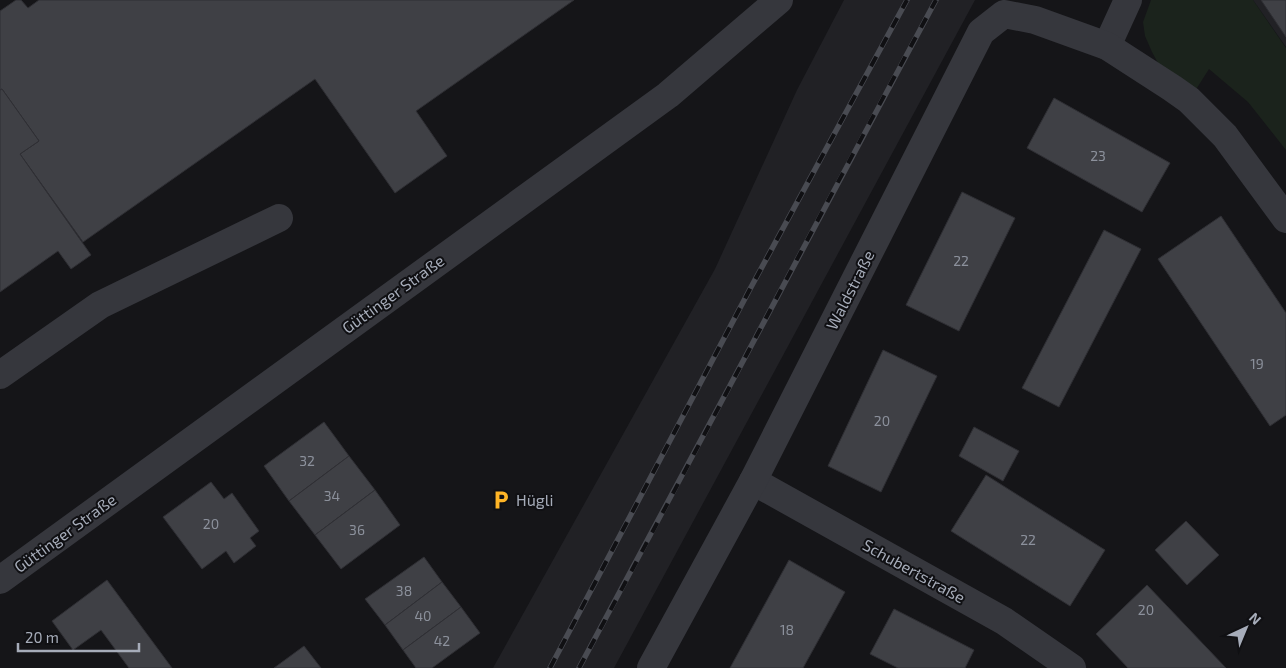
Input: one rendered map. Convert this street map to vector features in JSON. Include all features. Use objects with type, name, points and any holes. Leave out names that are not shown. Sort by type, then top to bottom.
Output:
[{"type":"street","name":"Güttinger Straße","points":[[0,580],[668,95],[779,0]]},
{"type":"street","points":[[1107,46],[1128,0]]},
{"type":"street","name":"Waldstraße","points":[[651,668],[753,481],[981,32],[1004,14],[1036,20],[1107,46],[1172,88],[1188,100],[1225,136],[1286,220]]},
{"type":"street","points":[[0,375],[100,304],[279,218]]},
{"type":"street","name":"Schubertstraße","points":[[753,481],[1004,621],[1072,668]]},
{"type":"shaded area","points":[[844,0],[975,0],[614,668],[493,668],[715,269],[797,90]]},
{"type":"shaded area","points":[[1151,0],[1253,0],[1286,48],[1286,150],[1248,102],[1209,69],[1195,91],[1158,63],[1145,36],[1143,22]]},
{"type":"shaded area","points":[[1253,0],[1286,0],[1286,47]]},
{"type":"building","points":[[16,0],[21,0],[28,8],[39,0],[574,0],[416,111],[447,156],[395,193],[315,79],[83,242],[20,154],[39,141],[2,89],[0,90],[0,11]]},
{"type":"building","points":[[1261,0],[1286,0],[1286,37]]},
{"type":"building","points":[[2,89],[39,141],[20,154],[91,255],[71,269],[58,251],[0,292],[0,90]]},
{"type":"building","points":[[1054,98],[1170,163],[1142,212],[1027,148]]},
{"type":"building","points":[[962,192],[1015,218],[959,331],[906,305]]},
{"type":"building","points":[[1221,216],[1286,313],[1286,415],[1270,426],[1158,259]]},
{"type":"building","points":[[1104,230],[1141,249],[1059,407],[1022,388]]},
{"type":"building","points":[[883,350],[937,376],[881,492],[828,466]]},
{"type":"building","points":[[324,422],[349,456],[289,501],[264,466]]},
{"type":"building","points":[[974,427],[1019,451],[1003,481],[959,456]]},
{"type":"building","points":[[349,456],[375,490],[315,535],[289,501]]},
{"type":"building","points":[[986,475],[1105,550],[1070,606],[951,531]]},
{"type":"building","points":[[211,482],[224,499],[232,493],[259,531],[250,538],[256,546],[234,563],[226,551],[202,569],[163,517]]},
{"type":"building","points":[[375,490],[400,525],[341,569],[315,535]]},
{"type":"building","points":[[1186,521],[1219,555],[1187,585],[1155,550]]},
{"type":"building","points":[[424,557],[442,582],[385,625],[365,599]]},
{"type":"building","points":[[789,560],[845,592],[803,668],[730,668]]},
{"type":"building","points":[[107,580],[172,668],[129,668],[101,630],[73,650],[52,621]]},
{"type":"building","points":[[442,582],[461,607],[403,650],[385,625]]},
{"type":"building","points":[[1147,585],[1226,668],[1128,668],[1096,634]]},
{"type":"building","points":[[461,607],[480,633],[432,668],[416,668],[403,650]]},
{"type":"building","points":[[894,609],[974,650],[965,668],[898,668],[870,654]]},
{"type":"building","points":[[304,646],[321,668],[274,668]]},
{"type":"railway","points":[[550,668],[750,289],[907,0]]},
{"type":"railway","points":[[579,668],[936,0]]},
{"type":"place","name":"Hügli","points":[[501,500]]}]
